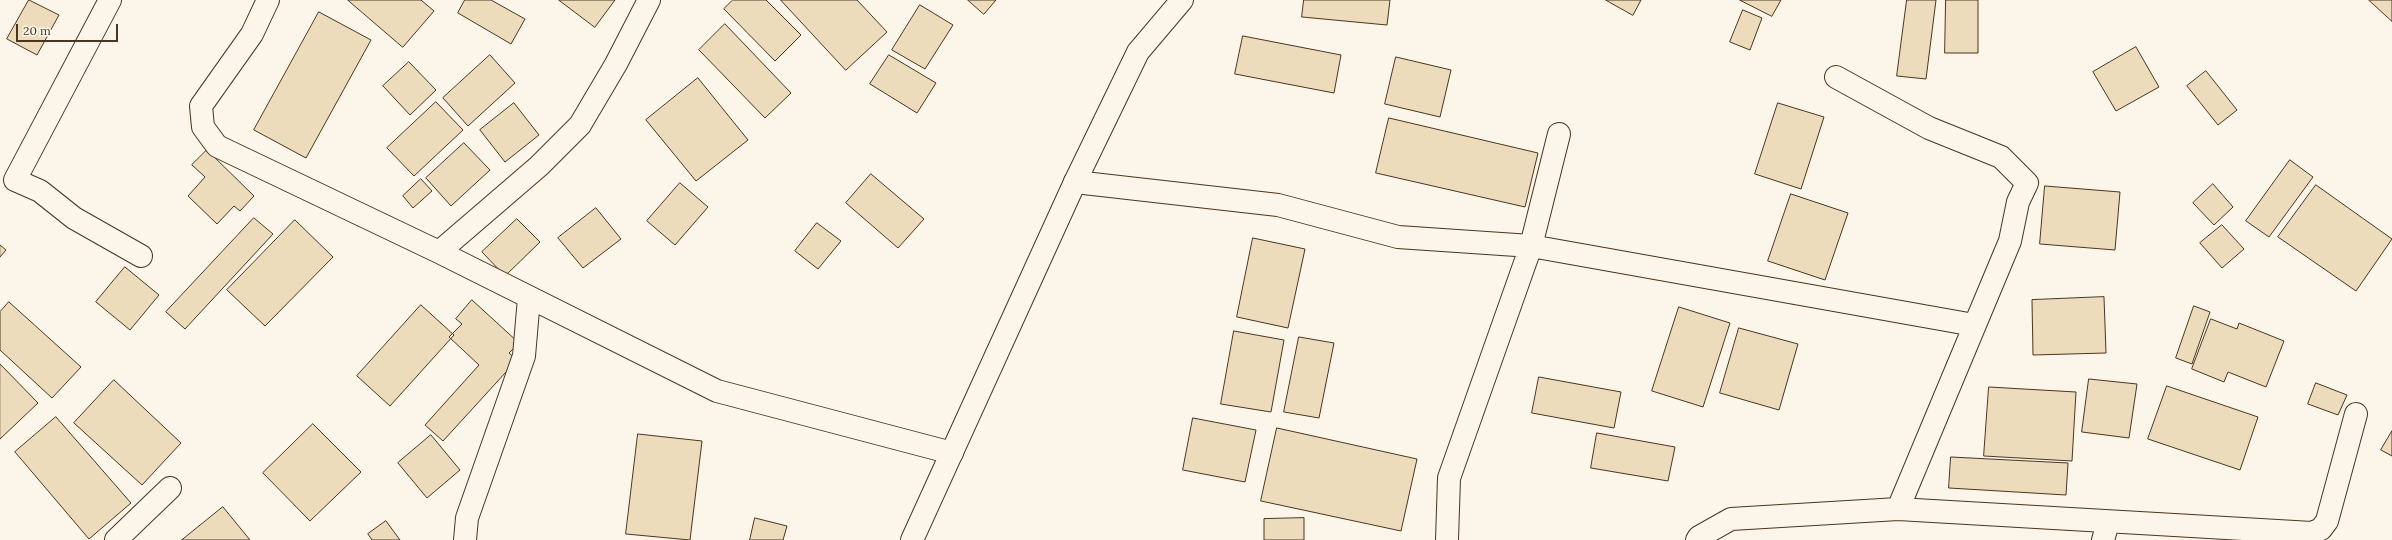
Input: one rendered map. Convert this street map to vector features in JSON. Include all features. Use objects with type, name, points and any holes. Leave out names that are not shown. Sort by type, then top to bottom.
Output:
[{"type":"street","points":[[110,0],[15,180],[40,192],[74,218],[141,256]]},
{"type":"street","points":[[268,0],[252,34],[201,106],[203,127],[217,146],[439,252],[717,391],[952,453]]},
{"type":"street","points":[[439,252],[539,166],[580,125],[616,64],[649,0]]},
{"type":"street","points":[[912,540],[1075,182],[1138,52],[1182,0]]},
{"type":"street","points":[[1836,77],[1929,128],[2001,157],[2027,183],[2018,202],[2010,241],[1898,509]]},
{"type":"street","points":[[1447,540],[1450,478],[1531,246],[1559,134]]},
{"type":"street","points":[[1075,182],[1278,205],[1398,236],[1531,246],[1974,325]]},
{"type":"street","points":[[465,540],[467,518],[524,356],[530,298]]},
{"type":"street","points":[[1697,540],[1699,536],[1731,519],[1759,515],[1898,509],[2105,531],[2279,529],[2312,533],[2320,529],[2327,521],[2356,414]]},
{"type":"street","points":[[116,540],[170,488]]},
{"type":"building","points":[[29,0],[59,15],[37,55],[7,39]]},
{"type":"building","points":[[348,0],[421,0],[434,11],[403,47]]},
{"type":"building","points":[[465,0],[491,0],[525,19],[511,44],[458,13]]},
{"type":"building","points":[[559,0],[615,0],[595,27]]},
{"type":"building","points":[[733,0],[766,0],[801,35],[775,61],[724,9]]},
{"type":"building","points":[[781,0],[857,0],[887,32],[846,70]]},
{"type":"building","points":[[968,0],[996,0],[984,14]]},
{"type":"building","points":[[1304,0],[1390,0],[1387,25],[1302,17]]},
{"type":"building","points":[[1606,0],[1641,0],[1633,15]]},
{"type":"building","points":[[1740,0],[1781,0],[1772,16]]},
{"type":"building","points":[[1907,0],[1936,0],[1926,79],[1897,76]]},
{"type":"building","points":[[1946,0],[1978,0],[1978,53],[1945,53]]},
{"type":"building","points":[[2369,0],[2392,0],[2392,21]]},
{"type":"building","points":[[920,5],[953,25],[925,69],[892,50]]},
{"type":"building","points":[[1743,10],[1762,18],[1750,50],[1730,42]]},
{"type":"building","points":[[319,12],[371,40],[306,158],[254,130]]},
{"type":"building","points":[[725,24],[791,93],[765,118],[699,50]]},
{"type":"building","points":[[1243,36],[1341,55],[1334,93],[1235,74]]},
{"type":"building","points":[[2136,47],[2159,87],[2116,111],[2093,72]]},
{"type":"building","points":[[490,55],[515,83],[468,126],[443,98]]},
{"type":"building","points":[[889,55],[936,83],[917,113],[870,84]]},
{"type":"building","points":[[1396,57],[1451,70],[1440,117],[1385,104]]},
{"type":"building","points":[[409,62],[436,90],[410,115],[383,86]]},
{"type":"building","points":[[2206,71],[2237,110],[2218,125],[2187,86]]},
{"type":"building","points":[[698,78],[748,140],[696,181],[646,120]]},
{"type":"building","points":[[436,102],[463,130],[414,176],[387,148]]},
{"type":"building","points":[[514,103],[539,135],[505,162],[480,130]]},
{"type":"building","points":[[1778,103],[1824,117],[1801,189],[1755,174]]},
{"type":"building","points":[[1389,118],[1538,153],[1525,207],[1376,173]]},
{"type":"building","points":[[464,143],[490,170],[451,206],[426,178]]},
{"type":"building","points":[[207,150],[254,196],[240,211],[234,206],[217,224],[188,196],[205,177],[192,165]]},
{"type":"building","points":[[2290,160],[2313,177],[2269,237],[2246,221]]},
{"type":"building","points":[[871,174],[924,219],[898,248],[846,203]]},
{"type":"building","points":[[421,179],[432,191],[413,208],[403,196]]},
{"type":"building","points":[[680,183],[708,207],[675,245],[647,221]]},
{"type":"building","points":[[2213,184],[2233,207],[2214,225],[2193,203]]},
{"type":"building","points":[[2316,185],[2392,239],[2356,291],[2278,237]]},
{"type":"building","points":[[2045,186],[2120,192],[2115,250],[2040,244]]},
{"type":"building","points":[[1791,194],[1848,213],[1825,280],[1768,261]]},
{"type":"building","points":[[596,208],[621,239],[583,268],[558,238]]},
{"type":"building","points":[[254,218],[273,234],[185,329],[166,312]]},
{"type":"building","points":[[517,219],[540,242],[505,276],[482,252]]},
{"type":"building","points":[[295,220],[333,257],[265,326],[227,290]]},
{"type":"building","points":[[817,223],[841,241],[818,269],[795,251]]},
{"type":"building","points":[[2222,225],[2244,249],[2222,268],[2200,243]]},
{"type":"building","points":[[1253,238],[1305,249],[1288,328],[1237,317]]},
{"type":"building","points":[[0,245],[6,250],[0,257]]},
{"type":"building","points":[[125,267],[159,295],[130,330],[96,302]]},
{"type":"building","points":[[2104,297],[2106,353],[2033,355],[2032,300]]},
{"type":"building","points":[[472,300],[519,343],[509,353],[517,360],[443,441],[425,425],[479,365],[449,337],[462,324],[456,319]]},
{"type":"building","points":[[9,302],[81,367],[52,398],[0,350],[0,312]]},
{"type":"building","points":[[421,305],[454,335],[390,406],[357,376]]},
{"type":"building","points":[[2194,306],[2210,312],[2192,364],[2176,358]]},
{"type":"building","points":[[1679,307],[1730,323],[1703,407],[1652,391]]},
{"type":"building","points":[[2211,319],[2237,329],[2239,323],[2284,341],[2266,387],[2228,372],[2224,382],[2192,369]]},
{"type":"building","points":[[1739,328],[1798,344],[1779,410],[1720,393]]},
{"type":"building","points":[[1234,331],[1284,340],[1271,412],[1221,404]]},
{"type":"building","points":[[1299,337],[1334,343],[1319,418],[1284,412]]},
{"type":"building","points":[[0,364],[38,403],[0,439]]},
{"type":"building","points":[[1539,377],[1621,392],[1614,428],[1532,413]]},
{"type":"building","points":[[2089,379],[2137,384],[2129,438],[2082,432]]},
{"type":"building","points":[[114,380],[181,443],[142,485],[74,423]]},
{"type":"building","points":[[2316,383],[2347,395],[2338,415],[2308,404]]},
{"type":"building","points":[[2167,386],[2258,417],[2240,470],[2148,439]]},
{"type":"building","points":[[1989,387],[2076,392],[2072,461],[1984,456]]},
{"type":"building","points":[[56,417],[131,503],[89,539],[15,452]]},
{"type":"building","points":[[1193,418],[1256,430],[1245,482],[1183,470]]},
{"type":"building","points":[[313,424],[361,472],[310,521],[263,473]]},
{"type":"building","points":[[1277,428],[1417,459],[1401,531],[1261,501]]},
{"type":"building","points":[[2392,431],[2392,456],[2381,450]]},
{"type":"building","points":[[1597,433],[1675,447],[1668,481],[1591,468]]},
{"type":"building","points":[[638,434],[702,441],[690,540],[626,534]]},
{"type":"building","points":[[431,435],[460,470],[427,498],[398,463]]},
{"type":"building","points":[[1951,457],[2068,463],[2066,495],[1949,488]]},
{"type":"building","points":[[223,507],[250,540],[182,540]]},
{"type":"building","points":[[755,518],[787,526],[783,540],[750,540]]},
{"type":"building","points":[[1304,518],[1304,540],[1264,540],[1264,519]]},
{"type":"building","points":[[386,521],[400,540],[372,540],[368,534]]}]
